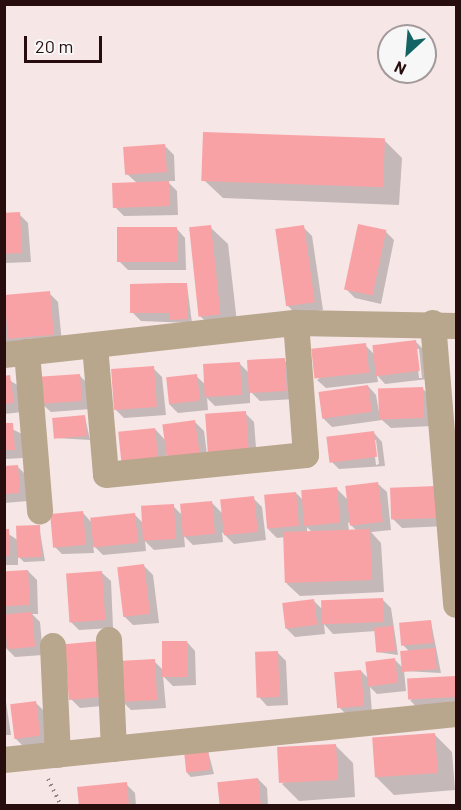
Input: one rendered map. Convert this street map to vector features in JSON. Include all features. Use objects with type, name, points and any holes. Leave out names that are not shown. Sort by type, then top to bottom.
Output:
[{"type":"street","points":[[95,345],[106,475],[306,455],[296,323]]},
{"type":"street","points":[[40,511],[16,353],[296,323],[445,325],[456,605]]},
{"type":"street","points":[[109,640],[114,749]]},
{"type":"street","points":[[53,646],[58,755]]},
{"type":"street","points":[[4,760],[456,714]]},
{"type":"building","points":[[203,132],[385,138],[383,187],[201,181]]},
{"type":"building","points":[[165,144],[167,172],[125,175],[123,147]]},
{"type":"building","points":[[169,181],[170,206],[113,208],[112,183]]},
{"type":"building","points":[[20,212],[22,253],[6,254],[4,213]]},
{"type":"building","points":[[358,224],[386,230],[372,296],[344,290]]},
{"type":"building","points":[[211,225],[220,315],[199,317],[189,227]]},
{"type":"building","points":[[304,225],[315,302],[286,306],[275,229]]},
{"type":"building","points":[[117,227],[177,227],[177,262],[117,262]]},
{"type":"building","points":[[187,283],[188,319],[169,320],[169,313],[130,313],[130,284]]},
{"type":"building","points":[[50,291],[54,335],[8,339],[4,295]]},
{"type":"building","points":[[416,340],[420,371],[376,376],[372,345]]},
{"type":"building","points":[[366,343],[369,373],[314,379],[311,349]]},
{"type":"building","points":[[285,358],[287,391],[249,393],[247,360]]},
{"type":"building","points":[[240,362],[242,395],[205,397],[203,364]]},
{"type":"building","points":[[154,366],[157,407],[114,410],[111,369]]},
{"type":"building","points":[[80,374],[82,401],[41,404],[39,377]]},
{"type":"building","points":[[197,374],[200,401],[169,404],[166,377]]},
{"type":"building","points":[[10,375],[14,403],[4,404],[4,376]]},
{"type":"building","points":[[368,385],[372,412],[322,419],[318,392]]},
{"type":"building","points":[[423,387],[424,418],[379,420],[378,389]]},
{"type":"building","points":[[246,411],[249,452],[208,455],[205,414]]},
{"type":"building","points":[[85,415],[87,436],[54,439],[52,418]]},
{"type":"building","points":[[195,420],[200,454],[167,458],[162,425]]},
{"type":"building","points":[[4,423],[13,423],[15,450],[4,450]]},
{"type":"building","points":[[155,428],[158,459],[121,463],[118,432]]},
{"type":"building","points":[[374,431],[377,457],[330,463],[326,437]]},
{"type":"building","points":[[18,465],[20,493],[6,494],[4,466]]},
{"type":"building","points":[[378,482],[383,522],[350,526],[345,486]]},
{"type":"building","points":[[437,486],[438,518],[391,520],[390,488]]},
{"type":"building","points":[[337,487],[340,523],[304,526],[301,490]]},
{"type":"building","points":[[296,492],[299,526],[267,529],[264,495]]},
{"type":"building","points":[[254,496],[258,532],[224,535],[220,500]]},
{"type":"building","points":[[212,501],[215,534],[183,537],[180,504]]},
{"type":"building","points":[[174,504],[176,539],[143,541],[141,506]]},
{"type":"building","points":[[83,511],[86,545],[53,548],[50,514]]},
{"type":"building","points":[[135,513],[138,543],[93,548],[90,518]]},
{"type":"building","points":[[40,525],[41,557],[17,558],[16,526]]},
{"type":"building","points":[[4,529],[9,529],[10,556],[4,556]]},
{"type":"building","points":[[370,529],[372,580],[285,583],[283,532]]},
{"type":"building","points":[[144,564],[150,614],[123,617],[117,567]]},
{"type":"building","points":[[28,570],[30,605],[6,606],[4,571]]},
{"type":"building","points":[[102,571],[105,620],[70,622],[66,574]]},
{"type":"building","points":[[383,598],[384,622],[322,624],[321,600]]},
{"type":"building","points":[[314,599],[317,625],[285,629],[282,603]]},
{"type":"building","points":[[32,612],[35,647],[7,649],[4,614]]},
{"type":"building","points":[[431,620],[433,643],[401,646],[399,623]]},
{"type":"building","points":[[393,626],[395,651],[376,653],[374,628]]},
{"type":"building","points":[[100,641],[105,697],[69,700],[64,644]]},
{"type":"building","points":[[162,641],[187,641],[187,677],[162,677]]},
{"type":"building","points":[[435,648],[437,669],[402,672],[400,651]]},
{"type":"building","points":[[278,651],[280,697],[257,698],[255,652]]},
{"type":"building","points":[[395,658],[398,683],[368,686],[365,662]]},
{"type":"building","points":[[155,659],[157,700],[120,702],[118,661]]},
{"type":"building","points":[[361,670],[364,706],[337,708],[334,672]]},
{"type":"building","points":[[455,676],[456,697],[408,699],[407,679]]},
{"type":"building","points":[[36,701],[40,736],[14,739],[10,704]]},
{"type":"building","points":[[435,733],[438,773],[375,777],[372,737]]},
{"type":"building","points":[[336,744],[338,780],[279,783],[277,747]]},
{"type":"building","points":[[208,750],[210,770],[186,772],[184,753]]},
{"type":"building","points":[[258,778],[261,806],[220,806],[217,782]]},
{"type":"building","points":[[127,782],[129,806],[79,806],[77,787]]}]
